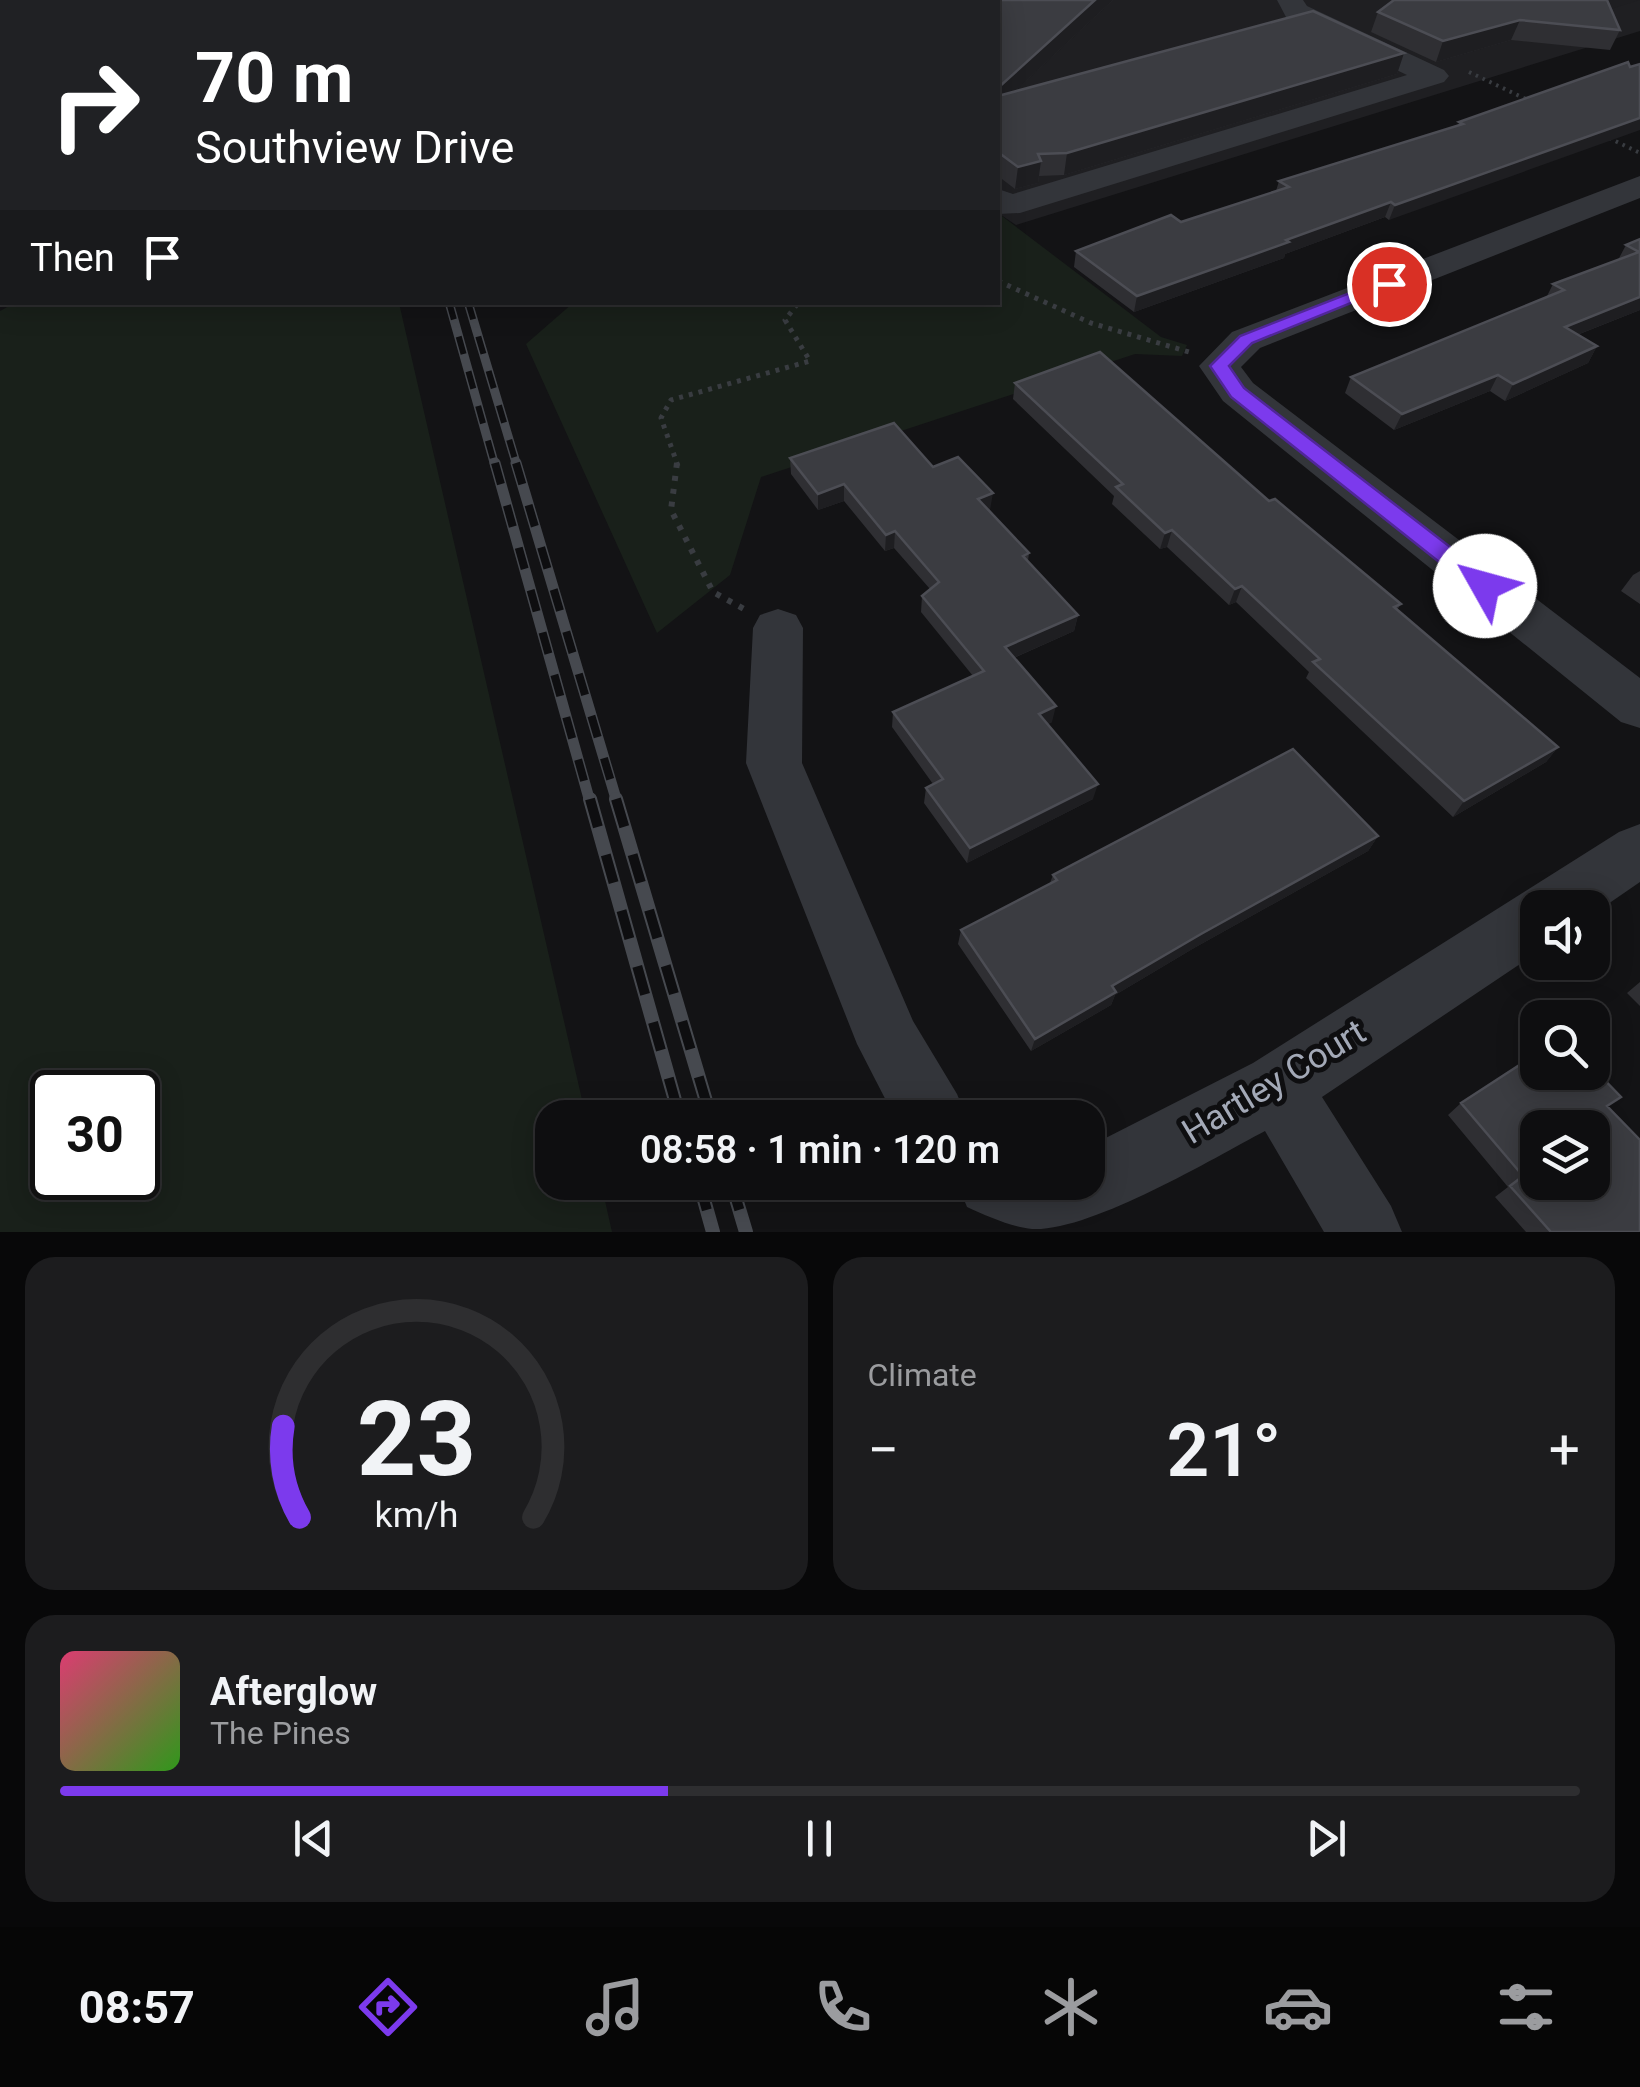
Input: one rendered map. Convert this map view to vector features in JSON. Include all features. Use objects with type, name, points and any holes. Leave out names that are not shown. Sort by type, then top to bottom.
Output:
[{"type":"street","points":[[1000,200],[1008,206],[1434,76],[1296,11],[1290,0]]},
{"type":"street","points":[[1640,186],[1246,340],[1222,362],[1238,392],[1640,707]]},
{"type":"street","points":[[778,628],[774,763],[890,1044],[922,1100]]},
{"type":"street","points":[[1579,890],[1640,850]]},
{"type":"street","name":"Hartley Court","points":[[1105,1175],[1277,1087],[1520,929]]},
{"type":"street","points":[[1277,1087],[1365,1232]]},
{"type":"path","points":[[1467,71],[1536,104]]},
{"type":"path","points":[[1605,136],[1640,153]]},
{"type":"path","points":[[1000,282],[1063,312],[1152,345],[1222,362]]},
{"type":"path","points":[[778,628],[712,592],[671,510],[678,467],[661,418],[672,400],[810,361],[785,320],[797,305]]},
{"type":"shaded area","points":[[1000,0],[1640,0],[1640,31],[1016,225],[1000,214]]},
{"type":"shaded area","points":[[1000,215],[1161,337],[1187,345],[1182,356],[1135,354],[761,477],[730,575],[657,633],[526,344],[571,305],[1000,305]]},
{"type":"shaded area","points":[[11,305],[399,305],[582,1100],[535,1100],[535,1200],[605,1200],[612,1232],[0,1232],[0,311]]},
{"type":"building","points":[[1000,0],[1095,0],[1000,86]]},
{"type":"building","points":[[1394,0],[1607,0],[1620,30],[1520,20],[1443,41],[1378,12]]},
{"type":"building","points":[[1313,11],[1404,53],[1067,153],[1038,154],[1041,161],[1018,167],[1000,154],[1000,95]]},
{"type":"building","points":[[1628,62],[1630,67],[1640,64],[1640,118],[1395,205],[1391,202],[1137,296],[1076,251],[1171,215],[1181,222],[1289,187],[1279,181],[1463,124],[1459,122]]},
{"type":"building","points":[[1640,239],[1640,297],[1565,327],[1597,346],[1513,384],[1498,375],[1402,414],[1351,377],[1564,290],[1553,284],[1639,252],[1626,245]]},
{"type":"building","points":[[1100,352],[1269,501],[1275,499],[1401,604],[1394,607],[1558,747],[1464,801],[1313,662],[1320,659],[1242,586],[1235,589],[1172,530],[1165,533],[1116,487],[1123,484],[1015,383]]},
{"type":"building","points":[[894,423],[933,467],[958,457],[993,493],[978,499],[1029,553],[1023,556],[1078,615],[1005,647],[1056,706],[1039,714],[1098,784],[970,848],[926,788],[943,779],[893,712],[984,671],[922,596],[939,582],[895,531],[886,535],[844,484],[818,494],[790,458]]},
{"type":"building","points":[[1293,749],[1378,836],[1112,986],[1116,992],[1035,1039],[961,930],[1057,880],[1053,875]]},
{"type":"building","points":[[1520,1065],[1520,1090],[1610,1090],[1610,1086],[1621,1097],[1607,1106],[1640,1140],[1640,1232],[1551,1232],[1522,1200],[1610,1200],[1610,1110],[1520,1110],[1520,1172],[1461,1103]]},
{"type":"building","points":[[1520,1178],[1520,1197],[1510,1186]]},
{"type":"railway","points":[[450,305],[495,466]]},
{"type":"railway","points":[[469,305],[517,466]]},
{"type":"railway","points":[[495,463],[590,802]]},
{"type":"railway","points":[[516,463],[617,802]]},
{"type":"railway","points":[[590,799],[675,1100]]},
{"type":"railway","points":[[616,799],[706,1100]]},
{"type":"railway","points":[[704,1200],[713,1232]]},
{"type":"railway","points":[[736,1200],[746,1232]]},
{"type":"route","points":[[1389,284],[1246,340],[1220,366],[1238,392],[1485,586]]}]
